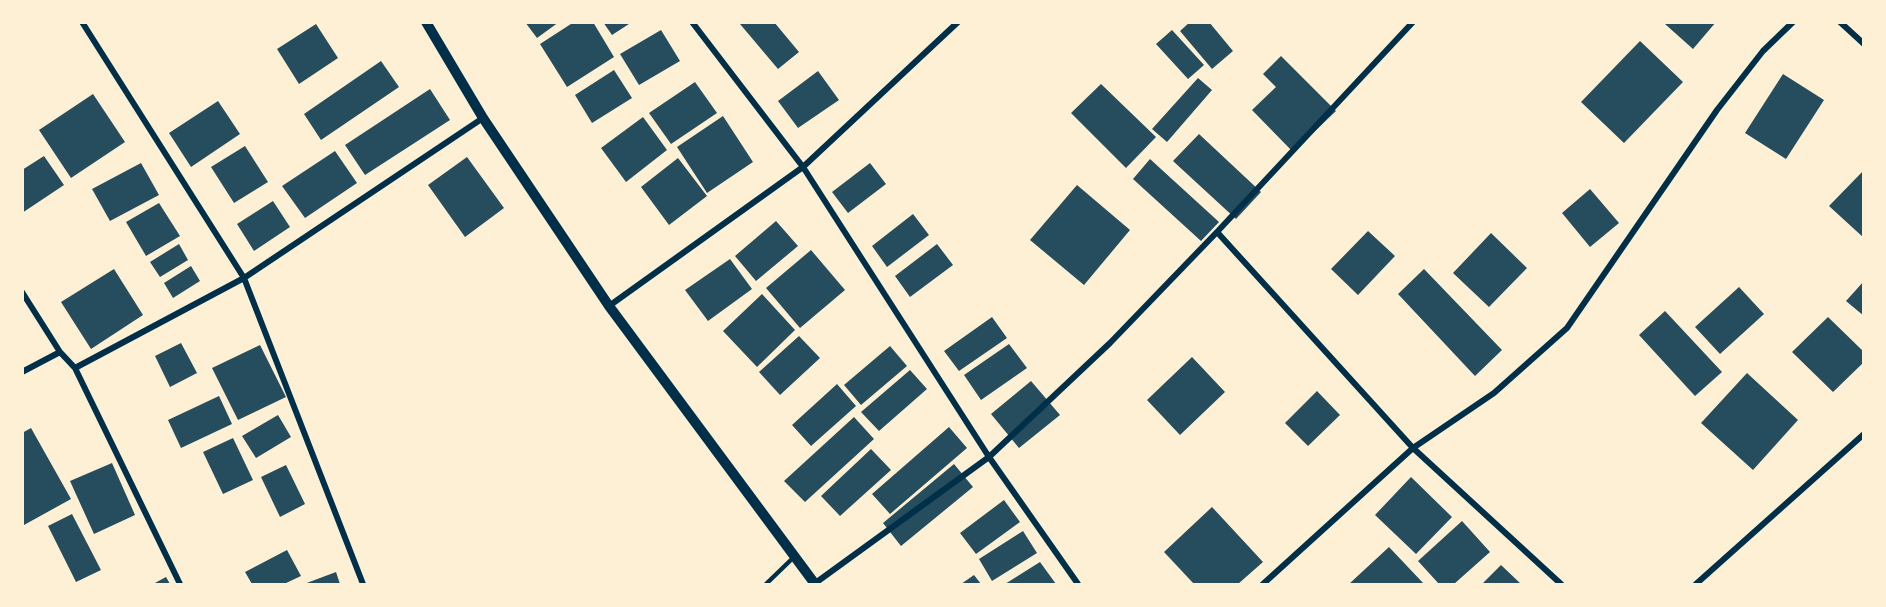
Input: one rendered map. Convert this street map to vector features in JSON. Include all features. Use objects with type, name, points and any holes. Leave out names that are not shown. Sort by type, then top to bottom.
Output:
[{"type":"street","points":[[82,22],[244,278],[363,585]]},
{"type":"street","points":[[426,22],[483,118],[609,306],[815,584],[989,457],[1110,343],[1413,22]]},
{"type":"street","points":[[692,22],[803,167],[989,457],[1078,585]]},
{"type":"street","points":[[609,306],[803,167],[958,22]]},
{"type":"street","points":[[1263,585],[1413,448],[1494,393],[1567,328],[1717,110],[1763,51],[1793,22]]},
{"type":"street","points":[[1840,22],[1863,44]]},
{"type":"street","points":[[75,368],[244,278],[483,118]]},
{"type":"street","points":[[1217,232],[1413,448],[1561,585]]},
{"type":"street","points":[[22,292],[60,352],[75,368],[180,585]]},
{"type":"street","points":[[22,372],[60,352]]},
{"type":"street","points":[[1696,585],[1863,434]]},
{"type":"lane","points":[[766,585],[794,557]]},
{"type":"building","points":[[525,22],[559,22],[537,38]]},
{"type":"building","points":[[574,22],[593,22],[614,57],[567,87],[540,44]]},
{"type":"building","points":[[603,22],[632,22],[612,35]]},
{"type":"building","points":[[742,22],[774,22],[799,52],[778,69],[740,24]]},
{"type":"building","points":[[1190,22],[1209,22],[1233,51],[1212,69],[1180,31]]},
{"type":"building","points":[[1666,22],[1716,22],[1693,49],[1665,24]]},
{"type":"building","points":[[316,24],[338,58],[299,84],[277,49]]},
{"type":"building","points":[[661,30],[680,61],[639,85],[620,54]]},
{"type":"building","points":[[1172,30],[1204,65],[1188,79],[1156,44]]},
{"type":"building","points":[[1640,41],[1683,82],[1624,143],[1581,102]]},
{"type":"building","points":[[1281,56],[1336,111],[1293,152],[1252,110],[1276,87],[1263,74]]},
{"type":"building","points":[[381,61],[399,87],[321,140],[304,114]]},
{"type":"building","points":[[614,70],[632,98],[592,123],[575,95]]},
{"type":"building","points":[[818,71],[839,100],[798,128],[778,101]]},
{"type":"building","points":[[1783,74],[1824,100],[1786,159],[1745,133]]},
{"type":"building","points":[[1198,78],[1212,90],[1167,142],[1152,129]]},
{"type":"building","points":[[695,82],[717,113],[671,144],[649,113]]},
{"type":"building","points":[[1101,84],[1156,137],[1126,168],[1071,113]]},
{"type":"building","points":[[430,89],[450,120],[365,175],[345,145]]},
{"type":"building","points":[[93,94],[125,142],[71,178],[39,130]]},
{"type":"building","points":[[218,101],[240,134],[191,167],[169,133]]},
{"type":"building","points":[[723,116],[753,162],[707,193],[677,147]]},
{"type":"building","points":[[643,117],[667,150],[626,182],[601,148]]},
{"type":"building","points":[[1199,134],[1261,192],[1236,219],[1173,161]]},
{"type":"building","points":[[245,146],[268,182],[234,203],[211,167]]},
{"type":"building","points":[[335,151],[357,183],[305,218],[282,186]]},
{"type":"building","points":[[44,156],[64,185],[22,213],[22,170]]},
{"type":"building","points":[[467,157],[504,208],[465,237],[428,185]]},
{"type":"building","points":[[678,158],[707,196],[669,225],[641,187]]},
{"type":"building","points":[[1150,159],[1219,222],[1201,241],[1133,179]]},
{"type":"building","points":[[141,163],[159,195],[110,221],[92,189]]},
{"type":"building","points":[[870,163],[886,184],[848,213],[832,192]]},
{"type":"building","points":[[1864,170],[1864,238],[1829,206]]},
{"type":"building","points":[[1077,185],[1130,230],[1084,285],[1030,240]]},
{"type":"building","points":[[1590,189],[1619,223],[1590,247],[1562,213]]},
{"type":"building","points":[[273,201],[290,227],[254,251],[237,224]]},
{"type":"building","points":[[159,203],[180,236],[146,256],[126,222]]},
{"type":"building","points":[[913,214],[929,235],[887,267],[872,246]]},
{"type":"building","points":[[776,221],[798,246],[756,281],[735,256]]},
{"type":"building","points":[[1368,231],[1395,256],[1358,295],[1331,269]]},
{"type":"building","points":[[1491,233],[1527,268],[1489,307],[1453,273]]},
{"type":"building","points":[[179,244],[188,260],[160,277],[150,262]]},
{"type":"building","points":[[937,244],[953,265],[910,297],[895,276]]},
{"type":"building","points":[[811,250],[845,290],[800,328],[766,288]]},
{"type":"building","points":[[730,259],[752,289],[708,321],[685,290]]},
{"type":"building","points":[[191,266],[200,281],[173,298],[164,283]]},
{"type":"building","points":[[114,269],[143,315],[91,349],[61,302]]},
{"type":"building","points":[[1424,269],[1502,350],[1475,376],[1398,294]]},
{"type":"building","points":[[1864,281],[1864,316],[1846,301]]},
{"type":"building","points":[[1739,287],[1764,314],[1720,354],[1695,327]]},
{"type":"building","points":[[762,294],[795,330],[757,367],[723,331]]},
{"type":"building","points":[[1665,311],[1722,372],[1695,396],[1639,335]]},
{"type":"building","points":[[992,317],[1007,338],[959,371],[944,351]]},
{"type":"building","points":[[1828,317],[1864,352],[1864,362],[1833,392],[1792,352]]},
{"type":"building","points":[[799,336],[820,358],[780,395],[759,372]]},
{"type":"building","points":[[181,343],[197,373],[170,387],[155,356]]},
{"type":"building","points":[[1009,344],[1027,368],[981,400],[964,375]]},
{"type":"building","points":[[260,345],[286,397],[238,420],[212,368]]},
{"type":"building","points":[[890,346],[907,366],[861,405],[844,385]]},
{"type":"building","points":[[1192,357],[1225,392],[1180,435],[1147,400]]},
{"type":"building","points":[[910,370],[927,389],[879,431],[861,412]]},
{"type":"building","points":[[1747,373],[1798,420],[1753,470],[1701,423]]},
{"type":"building","points":[[1031,381],[1060,415],[1019,448],[991,414]]},
{"type":"building","points":[[837,384],[856,406],[811,446],[792,425]]},
{"type":"building","points":[[1317,391],[1340,415],[1308,446],[1285,423]]},
{"type":"building","points":[[219,396],[232,424],[181,448],[168,420]]},
{"type":"building","points":[[278,415],[291,437],[256,458],[242,436]]},
{"type":"building","points":[[854,417],[874,439],[805,502],[784,481]]},
{"type":"building","points":[[949,427],[967,448],[890,514],[872,494]]},
{"type":"building","points":[[31,428],[71,499],[24,525],[22,433]]},
{"type":"building","points":[[233,438],[253,480],[223,494],[203,452]]},
{"type":"building","points":[[871,449],[891,470],[840,516],[821,496]]},
{"type":"building","points":[[112,463],[135,515],[94,534],[70,481]]},
{"type":"building","points":[[954,464],[973,487],[901,546],[883,523]]},
{"type":"building","points":[[286,465],[305,504],[280,517],[261,477]]},
{"type":"building","points":[[1411,477],[1452,517],[1416,554],[1375,515]]},
{"type":"building","points":[[1004,500],[1020,522],[976,554],[960,533]]},
{"type":"building","points":[[1212,507],[1263,562],[1238,584],[1194,584],[1164,552]]},
{"type":"building","points":[[72,514],[101,570],[76,582],[48,526]]},
{"type":"building","points":[[1462,521],[1490,552],[1454,584],[1439,584],[1418,561]]},
{"type":"building","points":[[1023,531],[1037,553],[992,581],[979,559]]},
{"type":"building","points":[[1389,547],[1424,584],[1349,584]]},
{"type":"building","points":[[287,550],[301,576],[284,584],[252,584],[245,572]]},
{"type":"building","points":[[1040,562],[1056,584],[1005,584]]},
{"type":"building","points":[[1501,565],[1521,584],[1482,584]]},
{"type":"building","points":[[336,572],[340,584],[304,584]]},
{"type":"building","points":[[974,575],[981,584],[961,584]]},
{"type":"building","points":[[166,577],[170,584],[153,584]]}]
